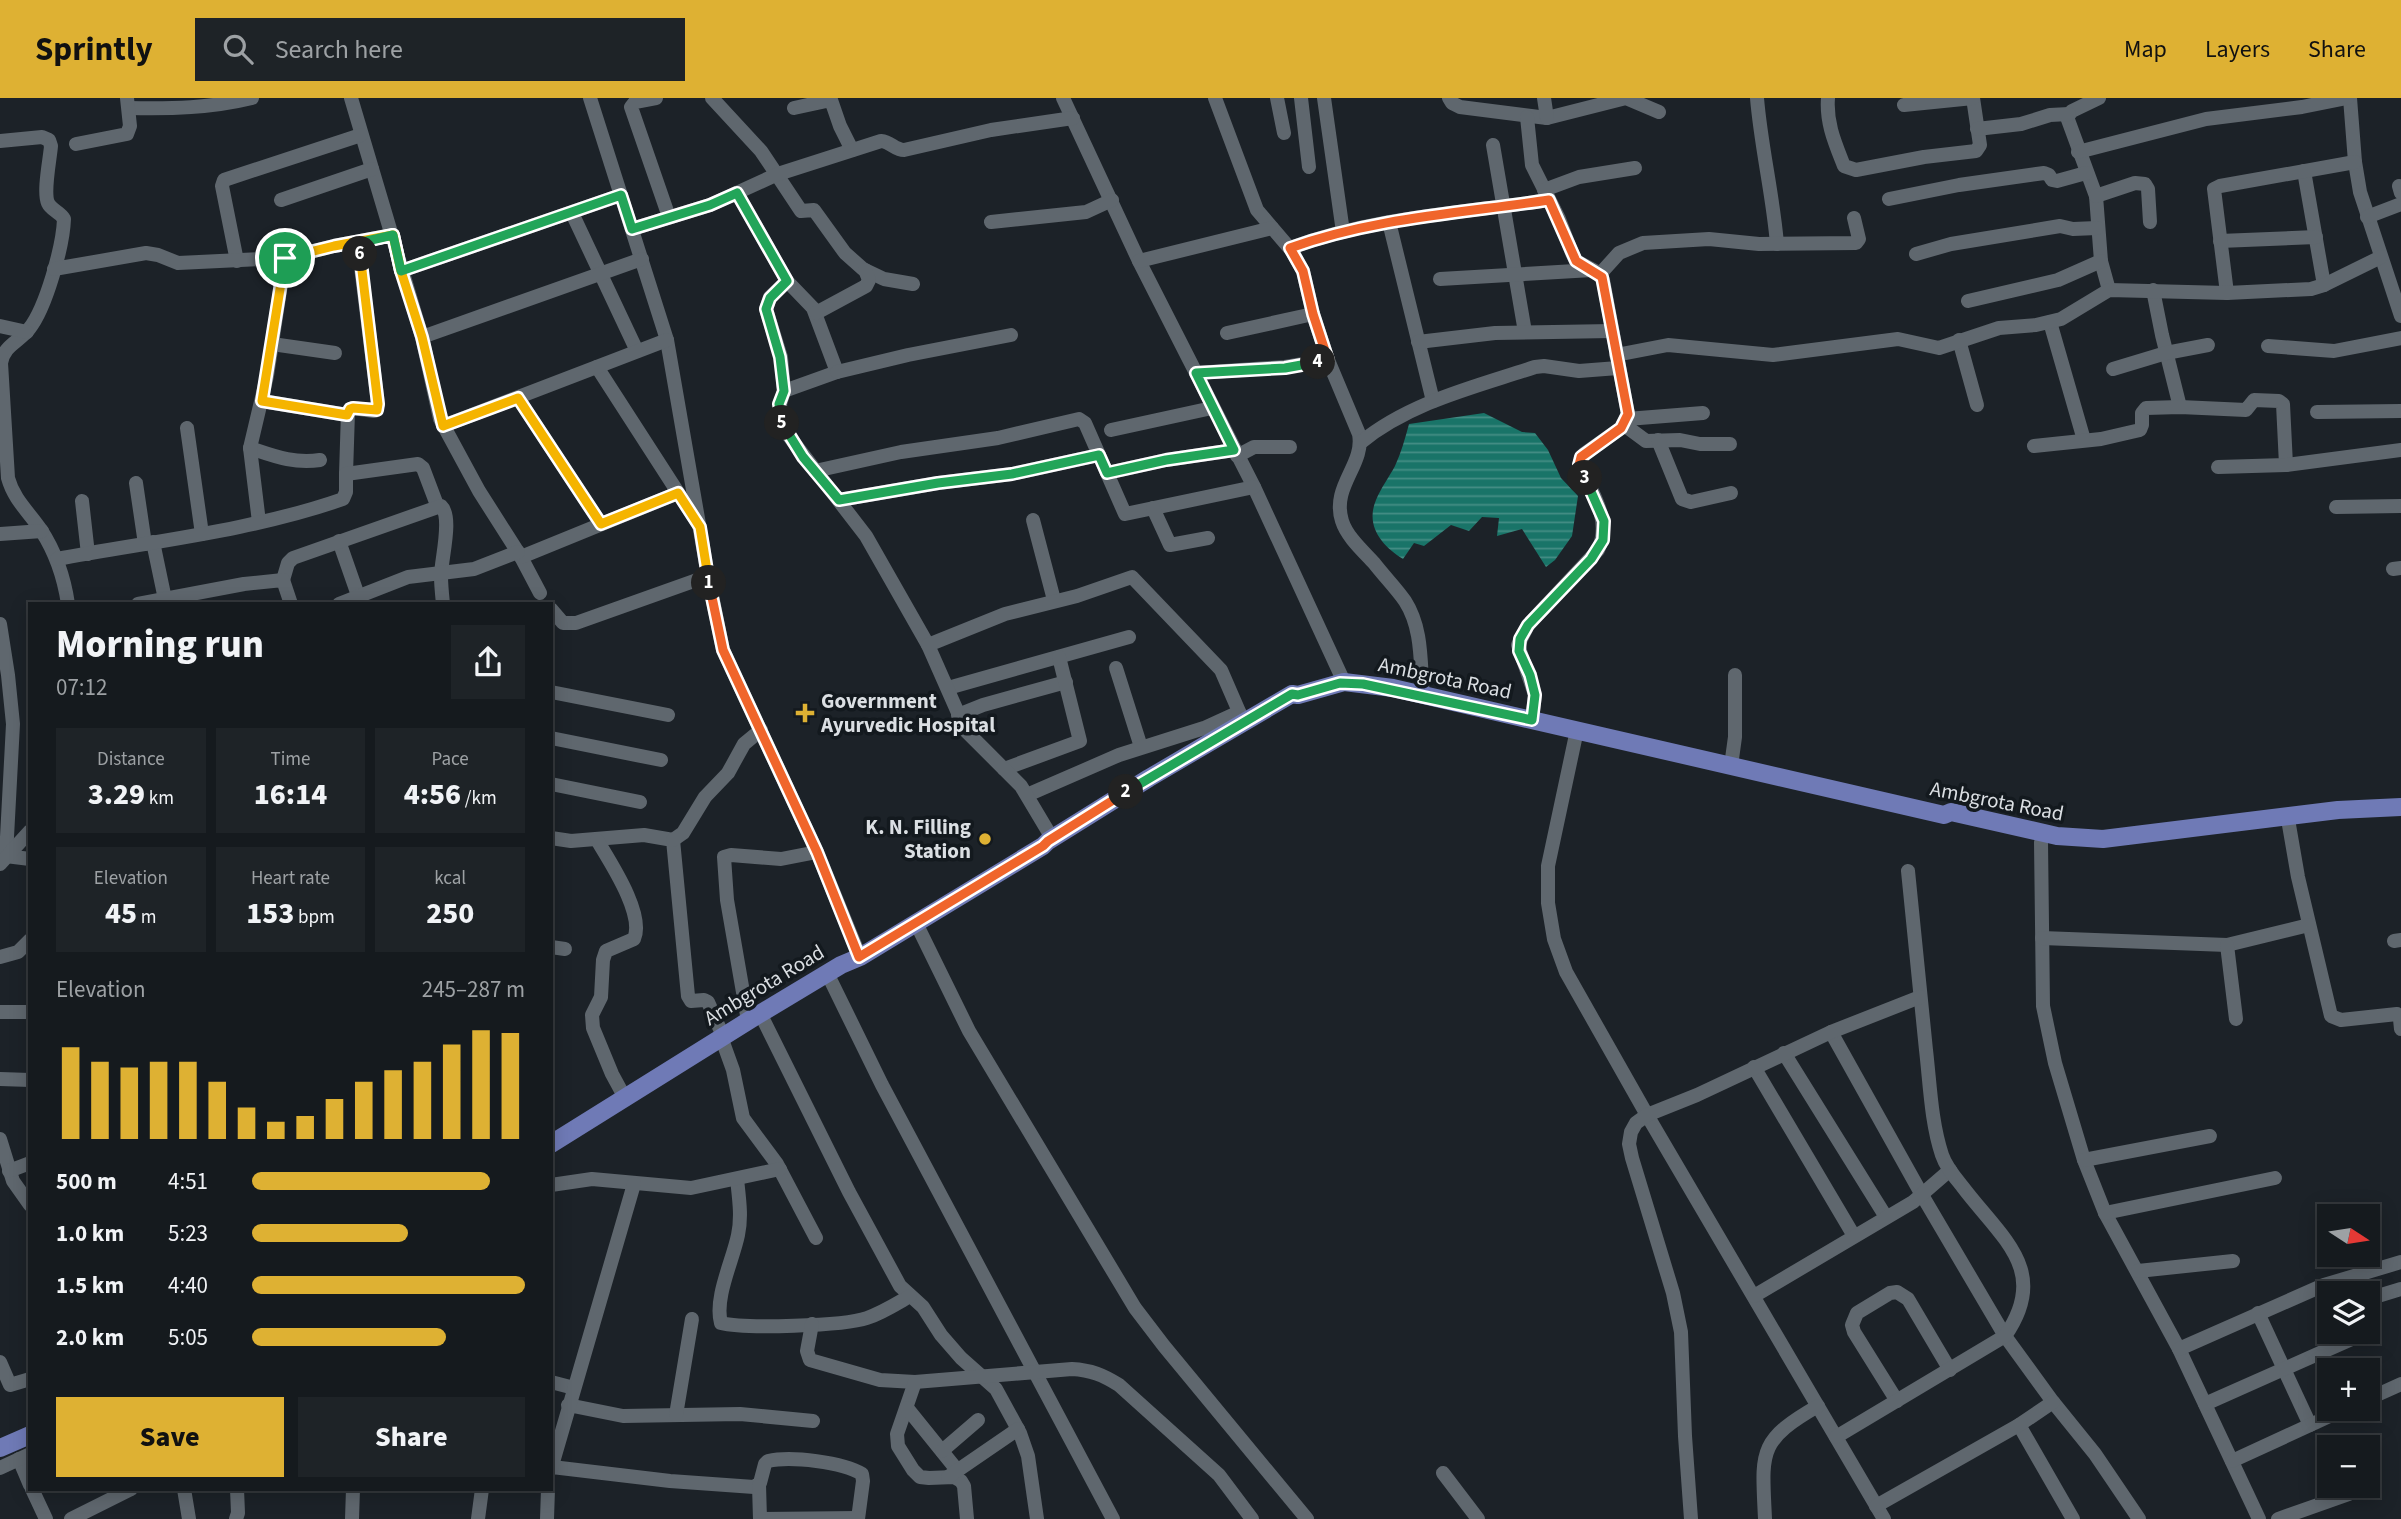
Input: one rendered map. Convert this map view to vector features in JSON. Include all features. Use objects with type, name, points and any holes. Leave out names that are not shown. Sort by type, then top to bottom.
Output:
[{"type":"main road","name":"Ambgrota Road","points":[[553,1143],[756,1021],[841,965],[855,960],[1050,841],[1241,718],[1292,694],[1298,695],[1345,682],[1423,695],[1944,815],[1951,812],[2048,834],[2096,839],[2206,828],[2338,810],[2401,807]]},
{"type":"main road","points":[[1050,841],[1051,845],[1072,834],[1252,729],[1298,695]]},
{"type":"main road","points":[[1944,815],[1949,821],[2041,842],[2084,848],[2171,841],[2289,825],[2401,816]]},
{"type":"main road","points":[[756,1021],[831,981],[848,970],[855,960]]},
{"type":"main road","points":[[553,1154],[723,1041]]},
{"type":"main road","points":[[0,1448],[28,1436]]},
{"type":"main road","points":[[0,1460],[26,1454]]},
{"type":"street","points":[[76,144],[127,134],[130,126],[128,103],[180,109],[209,107],[252,98]]},
{"type":"street","points":[[351,98],[422,337],[443,426],[519,555],[541,600]]},
{"type":"street","points":[[590,98],[667,340],[723,650],[817,852],[855,960]]},
{"type":"street","points":[[656,98],[635,102],[631,107],[660,220]]},
{"type":"street","points":[[712,98],[761,151],[801,211],[814,210],[845,253],[865,270],[884,279],[913,284]]},
{"type":"street","points":[[1063,98],[1139,261],[1254,487],[1345,682]]},
{"type":"street","points":[[1215,98],[1256,210],[1290,248],[1303,271],[1328,360],[1359,434],[1357,457],[1341,494],[1341,518],[1346,531],[1409,608],[1418,636],[1423,695]]},
{"type":"street","points":[[1277,98],[1284,133]]},
{"type":"street","points":[[1301,98],[1309,167]]},
{"type":"street","points":[[1324,98],[1343,232]]},
{"type":"street","points":[[1450,98],[1452,103],[1460,107],[1527,117],[1547,118],[1626,98],[1659,112]]},
{"type":"street","points":[[1544,98],[1547,118]]},
{"type":"street","points":[[1757,98],[1760,138],[1770,185],[1777,244]]},
{"type":"street","points":[[1828,98],[1831,133],[1844,166],[1851,170],[1976,151],[1980,145],[1973,98],[1903,105]]},
{"type":"street","points":[[2078,152],[2206,119],[2349,98],[2355,162],[2367,216],[2401,316]]},
{"type":"street","points":[[1978,129],[2021,124],[2050,115],[2069,114],[2093,99]]},
{"type":"street","points":[[794,108],[831,100],[852,150]]},
{"type":"street","points":[[2069,114],[2068,123],[2096,196],[2101,261],[2109,290]]},
{"type":"street","points":[[1527,117],[1532,165],[1576,261],[1597,272],[1603,280],[1625,421],[1640,439],[1730,444]]},
{"type":"street","points":[[632,229],[710,205],[778,174],[881,141],[897,149],[904,149],[991,130],[1073,118]]},
{"type":"street","points":[[237,261],[222,186],[224,180],[361,135]]},
{"type":"street","points":[[0,141],[42,137],[49,140],[51,146],[47,198],[51,207],[62,215],[64,221],[54,269],[36,319],[27,332],[6,349],[1,363],[4,478],[14,496],[42,531],[57,559],[68,602]]},
{"type":"street","points":[[1493,145],[1525,332]]},
{"type":"street","points":[[2227,293],[2213,192],[2216,187],[2355,162]]},
{"type":"street","points":[[281,200],[372,169]]},
{"type":"street","points":[[1290,248],[1343,232],[1417,216],[1502,207],[1546,195],[1579,177],[1635,169]]},
{"type":"street","points":[[2304,171],[2324,285]]},
{"type":"street","points":[[1889,199],[1959,185],[2045,173],[2057,181],[2086,173]]},
{"type":"street","points":[[2096,196],[2135,183],[2145,184],[2148,189],[2150,222]]},
{"type":"street","points":[[737,193],[787,281],[816,313],[837,372]]},
{"type":"street","points":[[401,271],[621,195]]},
{"type":"street","points":[[991,222],[1086,212],[1112,200]]},
{"type":"street","points":[[2367,216],[2401,204]]},
{"type":"street","points":[[572,213],[638,351]]},
{"type":"street","points":[[1440,279],[1597,272],[1619,253],[1643,243],[1709,239],[1777,244],[1856,243],[1859,239],[1854,218]]},
{"type":"street","points":[[1389,222],[1433,401]]},
{"type":"street","points":[[1916,254],[1951,244],[2060,226],[2073,229],[2097,228]]},
{"type":"street","points":[[1139,261],[1272,229]]},
{"type":"street","points":[[54,269],[146,253],[158,254],[178,263],[285,258],[393,235]]},
{"type":"street","points":[[2220,241],[2316,237]]},
{"type":"street","points":[[57,559],[304,513],[343,499],[346,492],[347,415],[353,408],[377,410],[378,404],[358,243]]},
{"type":"street","points":[[1360,443],[1394,419],[1433,401],[1535,367],[1579,371],[1668,345],[1773,355],[1887,340],[1910,341],[1939,348],[1999,328],[2050,322],[2078,311],[2109,290],[2227,293],[2296,290],[2324,285],[2381,257]]},
{"type":"street","points":[[259,522],[250,448],[262,401],[285,258]]},
{"type":"street","points":[[422,337],[642,259]]},
{"type":"street","points":[[1968,301],[2059,280],[2101,261]]},
{"type":"street","points":[[816,313],[866,286],[869,280],[865,270]]},
{"type":"street","points":[[787,281],[770,298],[766,309],[778,347],[784,391],[779,404],[782,425],[866,536],[928,645],[958,715],[972,738],[1017,780],[1050,841]]},
{"type":"street","points":[[2153,290],[2180,407]]},
{"type":"street","points":[[1227,333],[1313,314]]},
{"type":"street","points":[[2050,322],[2084,440]]},
{"type":"street","points":[[0,326],[27,332]]},
{"type":"street","points":[[1418,342],[1525,332],[1612,331]]},
{"type":"street","points":[[784,391],[837,372],[1011,335]]},
{"type":"street","points":[[2268,346],[2334,351],[2401,338]]},
{"type":"street","points":[[443,426],[667,340]]},
{"type":"street","points":[[1959,340],[1976,405]]},
{"type":"street","points":[[272,344],[335,353]]},
{"type":"street","points":[[2113,369],[2166,353],[2208,345]]},
{"type":"street","points":[[1196,373],[1285,368],[1328,360]]},
{"type":"street","points":[[597,367],[700,527]]},
{"type":"street","points":[[518,398],[601,524]]},
{"type":"street","points":[[2034,446],[2120,436],[2140,429],[2142,413],[2146,408],[2246,410],[2254,400],[2282,402],[2286,465]]},
{"type":"street","points":[[262,401],[347,415]]},
{"type":"street","points":[[1111,430],[1212,408]]},
{"type":"street","points":[[2317,412],[2401,411]]},
{"type":"street","points":[[1532,720],[1535,695],[1518,645],[1528,625],[1598,550],[1603,540],[1604,521],[1579,465],[1580,460],[1625,421],[1703,413]]},
{"type":"street","points":[[815,471],[901,452],[998,438],[1079,419],[1085,423],[1125,514],[1254,487]]},
{"type":"street","points":[[187,428],[202,534]]},
{"type":"street","points":[[1658,440],[1682,499],[1691,502],[1731,493]]},
{"type":"street","points":[[1107,473],[1166,460],[1236,453],[1254,447],[1290,447]]},
{"type":"street","points":[[250,448],[288,461],[306,463],[320,460]]},
{"type":"street","points":[[2218,467],[2286,465],[2401,450]]},
{"type":"street","points":[[839,500],[1012,474],[1099,455]]},
{"type":"street","points":[[346,474],[418,464],[423,468],[438,505],[443,507],[446,514],[441,574],[443,602]]},
{"type":"street","points":[[136,482],[165,602],[244,584],[283,580]]},
{"type":"street","points":[[339,541],[360,600],[408,577],[474,569],[519,555],[678,493]]},
{"type":"street","points":[[82,501],[88,554]]},
{"type":"street","points":[[290,602],[283,580],[290,560],[438,505]]},
{"type":"street","points":[[2336,507],[2401,506]]},
{"type":"street","points":[[1153,508],[1170,545],[1208,538]]},
{"type":"street","points":[[1033,520],[1054,600]]},
{"type":"street","points":[[0,534],[42,531]]},
{"type":"street","points":[[553,611],[563,622],[576,623],[708,576]]},
{"type":"street","points":[[928,645],[978,624],[1054,600],[1077,596],[1130,577],[1134,578],[1221,670],[1241,718],[1141,747],[1027,795]]},
{"type":"street","points":[[0,624],[13,724],[3,860]]},
{"type":"street","points":[[948,688],[1129,638]]},
{"type":"street","points":[[1004,769],[1080,741],[1059,657]]},
{"type":"street","points":[[1116,668],[1141,747]]},
{"type":"street","points":[[1731,766],[1736,714],[1735,675]]},
{"type":"street","points":[[958,715],[983,705],[1066,682]]},
{"type":"street","points":[[553,692],[668,715]]},
{"type":"street","points":[[553,838],[571,841],[644,835],[673,840],[683,833],[705,797],[728,773],[744,744],[761,730]]},
{"type":"street","points":[[1577,730],[1548,866],[1548,903],[1554,939],[1566,972],[1884,1519]]},
{"type":"street","points":[[553,738],[661,760]]},
{"type":"street","points":[[553,785],[640,802]]},
{"type":"street","points":[[2289,825],[2331,1016],[2342,1020],[2396,1014],[2400,1019],[2401,1029]]},
{"type":"street","points":[[3,860],[28,833]]},
{"type":"street","points":[[597,840],[621,881],[636,924],[634,939],[609,948],[604,954],[601,997],[592,1019],[600,1048],[625,1098]]},
{"type":"street","points":[[673,840],[688,996],[691,1001],[708,1002],[733,1070],[743,1118],[780,1169],[816,1238]]},
{"type":"street","points":[[2041,842],[2043,1006],[2048,1034],[2084,1160],[2105,1213],[2179,1349],[2259,1519]]},
{"type":"street","points":[[817,852],[781,859],[731,855],[724,857],[727,900],[756,1021],[900,1286],[923,1307],[940,1335],[996,1389],[1018,1429],[1028,1456],[1037,1519]]},
{"type":"street","points":[[3,860],[28,859]]},
{"type":"street","points":[[1836,1437],[2005,1336],[2017,1320],[2025,1285],[2021,1267],[2005,1241],[1942,1156],[1937,1137],[1920,997],[1908,871]]},
{"type":"street","points":[[916,923],[969,1031],[1135,1308],[1307,1519]]},
{"type":"street","points":[[2042,938],[2227,945],[2309,925]]},
{"type":"street","points":[[0,957],[18,952],[28,942]]},
{"type":"street","points":[[2227,945],[2236,1019]]},
{"type":"street","points":[[831,981],[882,1085],[1113,1519]]},
{"type":"street","points":[[1691,1519],[1681,1332],[1673,1293],[1635,1170],[1629,1144],[1631,1132],[1636,1123],[1647,1115],[1698,1095],[1831,1032],[1920,997]]},
{"type":"street","points":[[0,1012],[28,1012]]},
{"type":"street","points":[[1831,1032],[2005,1336],[2095,1454],[2139,1519]]},
{"type":"street","points":[[1784,1053],[1886,1217]]},
{"type":"street","points":[[1754,1067],[1854,1236]]},
{"type":"street","points":[[0,1079],[28,1080]]},
{"type":"street","points":[[2084,1160],[2210,1136]]},
{"type":"street","points":[[0,1139],[2,1155],[9,1171],[28,1202]]},
{"type":"street","points":[[9,1171],[28,1164]]},
{"type":"street","points":[[553,1185],[592,1179],[691,1188],[780,1169]]},
{"type":"street","points":[[1754,1296],[1922,1195],[1950,1170]]},
{"type":"street","points":[[2105,1213],[2275,1178]]},
{"type":"street","points":[[737,1179],[740,1224],[725,1281],[721,1323],[776,1325],[848,1322],[865,1319],[910,1296]]},
{"type":"street","points":[[553,1461],[635,1184]]},
{"type":"street","points":[[2138,1271],[2233,1261]]},
{"type":"street","points":[[2179,1349],[2323,1285],[2401,1262]]},
{"type":"street","points":[[2380,1295],[2401,1289]]},
{"type":"street","points":[[1897,1401],[1852,1325],[1857,1313],[1890,1293],[1897,1292],[1908,1299],[1951,1370]]},
{"type":"street","points":[[2258,1313],[2310,1425]]},
{"type":"street","points":[[676,1415],[692,1319]]},
{"type":"street","points":[[812,1324],[807,1351],[810,1360],[880,1380],[915,1382],[1034,1371],[1087,1370],[1103,1375],[1119,1385],[1219,1475],[1252,1519]]},
{"type":"street","points":[[2205,1404],[2340,1344]]},
{"type":"street","points":[[0,1362],[10,1385],[28,1380]]},
{"type":"street","points":[[915,1382],[897,1434],[898,1446],[918,1475],[929,1478],[953,1473],[1018,1429]]},
{"type":"street","points":[[553,1383],[574,1388]]},
{"type":"street","points":[[2380,1394],[2401,1384]]},
{"type":"street","points":[[1876,1506],[2019,1425],[2053,1402]]},
{"type":"street","points":[[568,1405],[610,1415],[751,1414],[813,1421]]},
{"type":"street","points":[[1765,1519],[1764,1463],[1768,1448],[1776,1434],[1787,1424],[1818,1406]]},
{"type":"street","points":[[907,1408],[942,1451],[953,1473],[963,1483],[967,1519]]},
{"type":"street","points":[[942,1451],[978,1420]]},
{"type":"street","points":[[2232,1461],[2319,1421]]},
{"type":"street","points":[[2019,1425],[2073,1519]]},
{"type":"street","points":[[0,1468],[26,1454]]},
{"type":"street","points":[[774,1460],[808,1461],[849,1468],[864,1477],[858,1519],[761,1518],[759,1485],[765,1464],[774,1460]]},
{"type":"street","points":[[553,1468],[670,1481],[754,1487],[759,1485]]},
{"type":"street","points":[[1443,1474],[1478,1519]]},
{"type":"street","points":[[33,1491],[46,1519]]},
{"type":"street","points":[[71,1519],[127,1491]]},
{"type":"street","points":[[184,1491],[190,1519]]},
{"type":"street","points":[[236,1519],[237,1491]]},
{"type":"street","points":[[352,1519],[353,1491]]},
{"type":"street","points":[[478,1519],[482,1491]]},
{"type":"street","points":[[547,1519],[548,1491]]},
{"type":"street","points":[[2278,1519],[2338,1498]]},
{"type":"shaded area","points":[[1484,413],[1522,432],[1535,433],[1548,450],[1561,478],[1578,496],[1572,536],[1555,560],[1546,567],[1522,529],[1497,536],[1499,518],[1482,517],[1469,531],[1451,525],[1424,546],[1414,543],[1403,559],[1382,541],[1374,527],[1373,509],[1397,461],[1409,424]]},
{"type":"place","name":"Government Ayurvedic Hospital","points":[[805,713]]},
{"type":"place","name":"K. N. Filling Station","points":[[985,839]]},
{"type":"route","points":[[285,258],[262,401],[347,415],[353,408],[372,411],[378,408],[358,243],[393,235],[398,257],[401,271],[621,195],[632,229],[710,205],[737,193],[787,281],[770,298],[766,309],[780,357],[784,391],[779,404],[782,425],[803,457],[839,500],[1012,474],[1099,455],[1107,473],[1166,460],[1234,450],[1196,373],[1285,368],[1328,360],[1303,271],[1290,248],[1323,236],[1417,216],[1549,200],[1576,261],[1602,277],[1628,414],[1621,428],[1584,454],[1579,465],[1604,521],[1603,540],[1591,559],[1528,625],[1518,645],[1534,686],[1532,720],[1393,688],[1350,682],[1298,695],[1292,694],[1149,778],[1043,846],[859,957],[817,852],[723,650],[700,527],[678,493],[601,524],[518,398],[443,426],[422,337],[401,271],[393,235],[285,258]]}]
